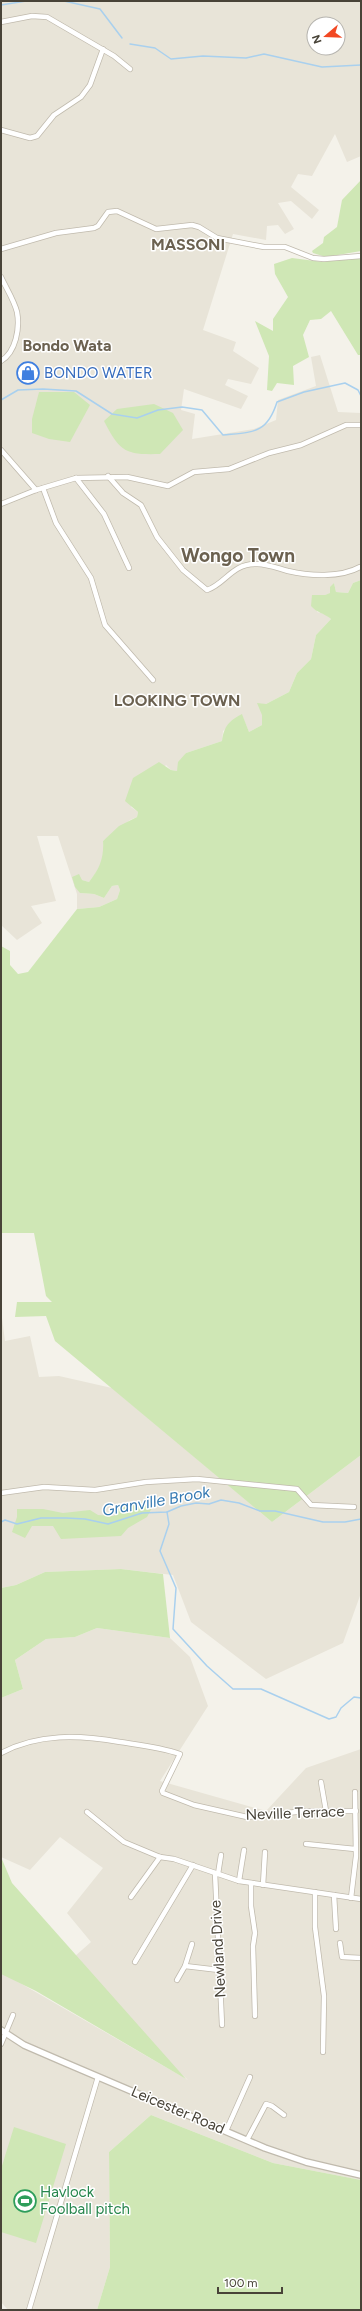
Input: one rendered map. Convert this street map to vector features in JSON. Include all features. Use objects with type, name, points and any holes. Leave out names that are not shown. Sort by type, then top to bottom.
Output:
[{"type":"street","points":[[1,22],[32,16],[47,17],[114,56],[130,70]]},
{"type":"street","points":[[1,130],[30,138],[37,136],[54,115],[81,97],[95,73],[102,49]]},
{"type":"street","points":[[1,249],[56,233],[94,228],[98,226],[108,212],[113,210],[122,212],[156,229],[192,225],[199,227],[217,238],[264,247],[285,247],[313,258],[324,259],[361,256]]},
{"type":"street","points":[[1,277],[17,312],[13,348],[9,355],[1,361]]},
{"type":"street","points":[[1,504],[36,490],[76,478],[108,476],[127,477],[168,486],[194,472],[229,469],[269,453],[301,444],[346,425],[361,425]]},
{"type":"street","points":[[1,450],[36,490]]},
{"type":"street","points":[[108,476],[123,494],[141,505],[157,537],[183,570],[207,590],[232,571],[254,564],[302,574],[333,574],[352,571],[360,567]]},
{"type":"street","points":[[76,478],[104,514],[129,568]]},
{"type":"street","points":[[42,488],[59,529],[91,578],[105,625],[153,680]]},
{"type":"street","points":[[1,1493],[44,1487],[66,1490],[95,1490],[146,1482],[197,1479],[297,1489],[312,1505],[354,1507]]},
{"type":"street","name":"Neville Terrace","points":[[1,1753],[20,1745],[45,1739],[93,1737],[140,1744],[180,1754],[162,1791],[179,1801],[247,1817],[326,1811],[356,1811],[356,1849],[351,1898]]},
{"type":"street","points":[[322,1782],[326,1811]]},
{"type":"street","points":[[355,1792],[356,1811]]},
{"type":"street","points":[[87,1812],[124,1842],[160,1857],[194,1865],[240,1881],[361,1899]]},
{"type":"street","points":[[306,1844],[356,1849]]},
{"type":"street","points":[[240,1881],[244,1850]]},
{"type":"street","points":[[263,1885],[264,1852]]},
{"type":"street","name":"Newland Drive","points":[[221,1855],[217,1874],[222,2025]]},
{"type":"street","points":[[130,1897],[160,1857]]},
{"type":"street","points":[[135,1962],[194,1865]]},
{"type":"street","points":[[251,1883],[251,1906],[255,1933],[253,1946],[255,2016]]},
{"type":"street","points":[[315,1892],[315,1934],[324,1996],[323,2052]]},
{"type":"street","points":[[334,1895],[336,1929]]},
{"type":"street","points":[[340,1942],[342,1957],[361,1958]]},
{"type":"street","points":[[177,1980],[185,1966],[192,1944]]},
{"type":"street","points":[[185,1966],[219,1970]]},
{"type":"street","points":[[1,2044],[3,2032],[13,2015]]},
{"type":"street","name":"Leicester Road","points":[[3,2032],[36,2050],[247,2140],[306,2162],[361,2175]]},
{"type":"street","points":[[29,2310],[98,2077]]},
{"type":"street","points":[[226,2131],[250,2077]]},
{"type":"street","points":[[247,2140],[266,2104],[272,2106],[284,2115]]},
{"type":"shaded area","points":[[1,1],[361,1],[361,156],[347,162],[335,134],[312,176],[298,174],[291,187],[319,210],[312,219],[291,201],[278,203],[294,229],[285,234],[278,225],[267,226],[266,240],[233,234],[203,330],[236,342],[233,351],[259,368],[251,384],[228,379],[225,385],[248,396],[241,409],[184,389],[181,410],[195,414],[192,439],[254,429],[276,420],[278,400],[316,386],[311,357],[320,355],[338,412],[361,413],[361,580],[353,583],[348,593],[336,592],[334,583],[331,593],[325,595],[317,612],[325,614],[331,619],[316,635],[311,659],[297,673],[289,692],[266,704],[262,725],[249,732],[242,715],[223,731],[222,741],[186,753],[177,771],[171,770],[166,765],[131,807],[138,812],[137,817],[130,820],[103,841],[104,857],[96,873],[89,882],[82,880],[80,893],[94,894],[104,898],[112,886],[118,885],[120,890],[117,899],[99,907],[77,909],[77,894],[58,836],[37,836],[56,901],[31,906],[42,923],[17,940],[1,925]]},
{"type":"shaded area","points":[[1,1310],[5,1341],[30,1336],[39,1377],[59,1376],[112,1388],[272,1522],[361,1455],[361,1593],[343,1643],[266,1679],[191,1622],[173,1575],[121,1569],[45,1572],[16,1585],[1,1588]]},
{"type":"shaded area","points":[[97,1628],[170,1638],[190,1657],[208,1706],[160,1781],[266,1811],[306,1768],[361,1749],[361,2180],[273,2163],[151,2115],[109,2152],[110,2267],[97,2310],[8,2310],[1,2302],[1,1972],[188,2080],[120,2019],[74,1957],[91,1942],[67,1913],[103,1868],[60,1837],[30,1870],[1,1857],[1,1698],[23,1689],[15,1660],[46,1639],[75,1637]]},
{"type":"green space","points":[[361,180],[361,251],[326,257],[313,253],[312,251],[323,243],[324,237],[337,227],[342,200]]},
{"type":"green space","points":[[361,255],[361,355],[358,355],[331,311],[321,319],[310,320],[303,335],[309,357],[293,366],[294,385],[277,383],[272,391],[267,390],[269,356],[255,321],[273,331],[273,319],[288,297],[275,274],[274,264],[292,258],[323,262]]},
{"type":"green space","points":[[39,392],[74,392],[90,405],[70,442],[49,439],[32,433],[32,419]]},
{"type":"green space","points":[[154,404],[173,413],[183,430],[160,454],[139,454],[125,450],[115,439],[104,421],[117,409]]},
{"type":"green space","points":[[361,580],[361,1455],[272,1522],[55,1341],[46,1316],[15,1317],[17,1302],[52,1302],[46,1296],[34,1233],[1,1233],[1,946],[10,951],[10,965],[18,974],[28,972],[77,909],[99,907],[117,899],[120,890],[118,885],[112,886],[104,898],[94,894],[80,893],[75,887],[72,877],[79,874],[82,880],[89,882],[100,863],[103,853],[103,841],[119,826],[137,817],[138,812],[125,801],[133,778],[159,762],[171,770],[177,771],[178,762],[186,753],[222,741],[224,731],[228,724],[242,714],[249,732],[262,725],[262,715],[257,703],[266,704],[289,692],[297,673],[311,659],[316,635],[331,619],[311,606],[312,595],[325,595],[330,593],[330,587],[334,583],[336,592],[348,593],[353,583]]},
{"type":"green space","points":[[155,1502],[147,1517],[128,1528],[121,1536],[61,1539],[53,1526],[32,1526],[25,1538],[12,1532],[17,1517],[17,1509],[43,1509],[63,1513],[90,1510],[98,1515],[114,1516],[122,1503]]},
{"type":"green space","points":[[121,1569],[163,1574],[170,1638],[97,1628],[75,1637],[46,1639],[15,1660],[23,1689],[1,1698],[1,1588],[16,1585],[45,1572]]},
{"type":"green space","points":[[1,1857],[12,1883],[186,2079],[36,1991],[1,1974]]},
{"type":"green space","points":[[151,2115],[273,2163],[361,2180],[361,2310],[97,2310],[110,2267],[109,2152]]},
{"type":"green space","name":"Havlock Foolball pitch","points":[[14,2127],[66,2144],[36,2243],[1,2232],[1,2169]]},
{"type":"waterway","points":[[1,5],[26,1]]},
{"type":"waterway","points":[[64,1],[100,9],[122,38]]},
{"type":"waterway","points":[[130,44],[155,48],[171,59],[203,56],[246,58],[264,54],[322,67],[361,65]]},
{"type":"waterway","points":[[1,400],[18,390],[43,389],[76,391],[112,414],[137,418],[158,410],[182,407],[202,410],[223,435],[251,432],[258,429],[269,420],[277,402],[304,392],[345,383],[358,390],[361,396]]},
{"type":"waterway","name":"Granville Brook","points":[[1,1522],[5,1520],[17,1524],[41,1518],[66,1518],[85,1519],[108,1524],[142,1513],[167,1512],[181,1506],[196,1503],[209,1504],[221,1500],[239,1503],[260,1511],[275,1511],[323,1522],[345,1522],[361,1519]]},
{"type":"waterway","points":[[167,1512],[169,1524],[160,1551],[176,1588],[173,1629],[207,1666],[233,1689],[261,1689],[329,1719],[336,1717],[341,1708],[354,1697],[361,1698]]},
{"type":"place","name":"BONDO WATER","points":[[28,373]]},
{"type":"place","name":"Havlock Foolball pitch","points":[[25,2201]]},
{"type":"district","name":"MASSONI","points":[[188,244]]},
{"type":"district","name":"Bondo Wata","points":[[67,345]]},
{"type":"district","name":"Wongo Town","points":[[238,555]]},
{"type":"district","name":"LOOKING TOWN","points":[[177,700]]}]
